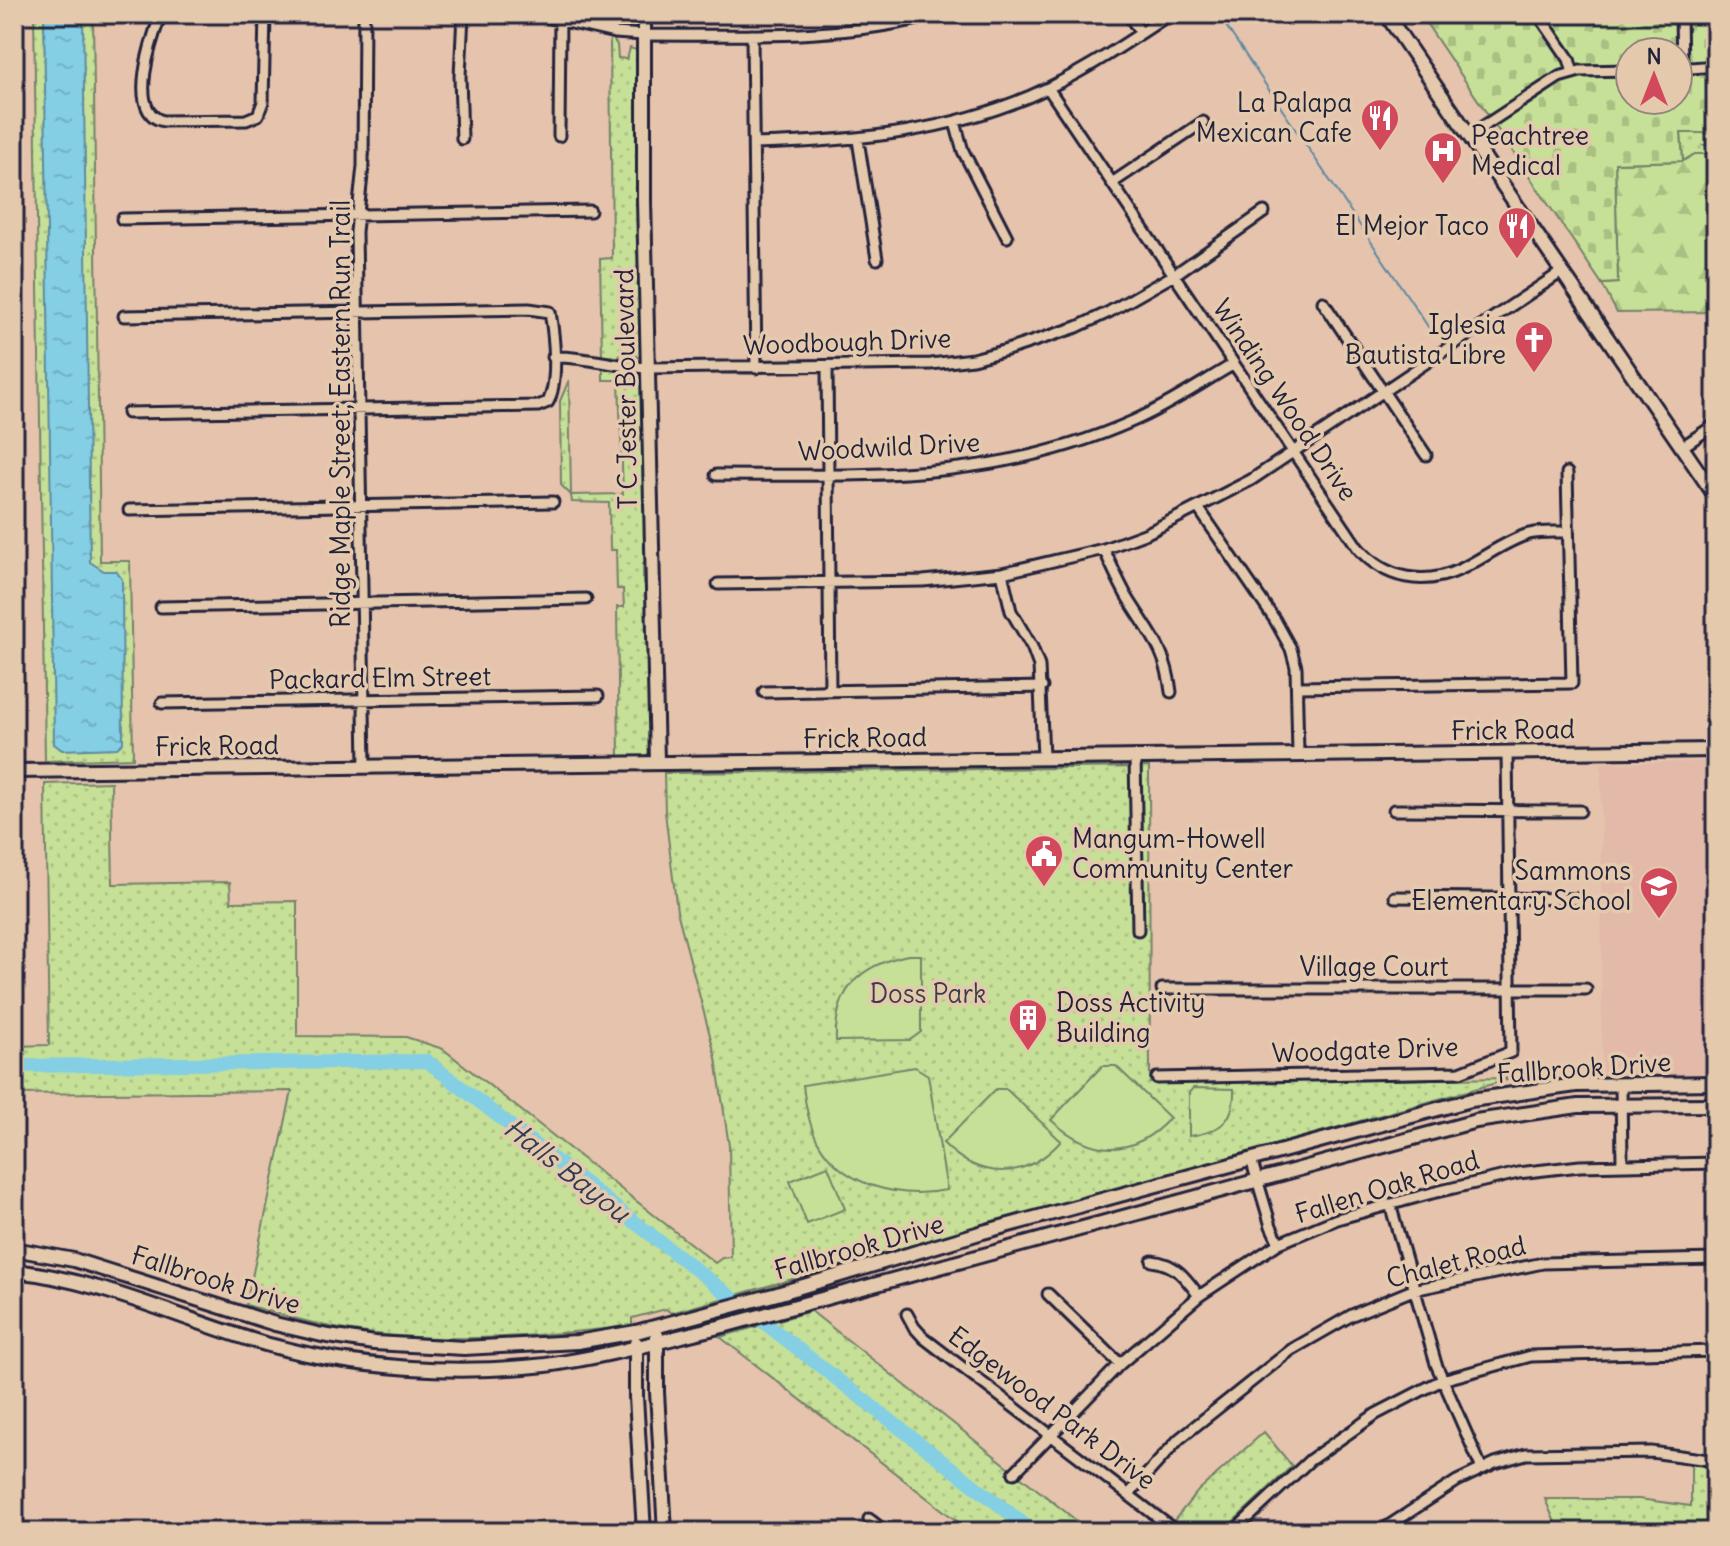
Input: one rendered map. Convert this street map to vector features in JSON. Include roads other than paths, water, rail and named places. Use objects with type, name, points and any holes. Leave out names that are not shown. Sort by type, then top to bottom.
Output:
[{"type":"main road","name":"T C Jester Boulevard","points":[[644,14],[657,762]]},
{"type":"main road","points":[[1386,14],[1716,497]]},
{"type":"main road","name":"Frick Road","points":[[14,771],[1716,750]]},
{"type":"main road","name":"Fallbrook Drive","points":[[14,1249],[74,1260],[275,1324],[374,1343],[489,1347],[577,1342],[636,1332],[777,1294],[1069,1209],[1433,1109],[1530,1090],[1621,1084],[1716,1083]]},
{"type":"main road","name":"Fallbrook Drive","points":[[14,1271],[68,1281],[126,1297],[269,1345],[371,1364],[422,1368],[546,1365],[636,1348],[723,1326],[1496,1117],[1548,1109],[1716,1105]]},
{"type":"main road","points":[[1433,1109],[1439,1130]]},
{"type":"main road","points":[[1069,1209],[1075,1229]]},
{"type":"main road","points":[[893,1261],[898,1278]]},
{"type":"main road","points":[[657,1326],[665,1532]]},
{"type":"main road","points":[[636,1332],[644,1532]]},
{"type":"street","points":[[161,14],[146,62],[145,105],[151,116],[163,121],[246,120],[258,115],[263,102],[265,14]]},
{"type":"street","name":"Ridge Maple Street; Eastern Run Trail","points":[[364,14],[363,166],[357,215],[365,766]]},
{"type":"street","points":[[462,139],[460,76],[463,14]]},
{"type":"street","points":[[533,14],[560,16],[615,33],[643,35],[850,31],[884,27],[939,14]]},
{"type":"street","points":[[1128,14],[1141,33]]},
{"type":"street","points":[[754,144],[858,140],[955,122],[998,109],[1048,88],[1091,65],[1170,14]]},
{"type":"street","points":[[1538,14],[1569,59],[1573,73]]},
{"type":"street","points":[[1681,14],[1681,36]]},
{"type":"street","points":[[559,136],[560,16]]},
{"type":"street","points":[[752,35],[756,368]]},
{"type":"street","points":[[1694,68],[1716,66]]},
{"type":"street","points":[[1470,135],[1552,81],[1573,73],[1614,71]]},
{"type":"street","name":"Winding Wood Drive","points":[[1048,88],[1358,548],[1381,569],[1397,576],[1447,574],[1529,534],[1566,532]]},
{"type":"street","points":[[955,122],[963,151],[1007,237]]},
{"type":"street","points":[[1112,183],[1203,122]]},
{"type":"street","points":[[858,140],[877,259]]},
{"type":"street","points":[[122,219],[590,211]]},
{"type":"street","name":"Woodbough Drive","points":[[553,357],[585,358],[629,368],[827,367],[931,364],[973,359],[1077,327],[1174,275],[1264,212]]},
{"type":"street","points":[[718,584],[923,581],[1002,573],[1104,549],[1199,509],[1251,480],[1563,271]]},
{"type":"street","points":[[1323,302],[1426,455]]},
{"type":"street","points":[[124,316],[529,309],[550,312],[553,357],[554,391],[548,402],[538,406],[128,413]]},
{"type":"street","name":"Woodwild Drive","points":[[716,475],[922,473],[1013,461],[1077,443],[1136,420],[1234,364]]},
{"type":"street","points":[[827,367],[830,691]]},
{"type":"street","points":[[1682,447],[1716,424]]},
{"type":"street","points":[[1297,687],[1572,683],[1566,532],[1567,473]]},
{"type":"street","points":[[129,510],[553,502]]},
{"type":"street","points":[[1199,509],[1284,634],[1294,658],[1298,754]]},
{"type":"street","points":[[1104,549],[1127,596],[1163,652],[1171,692]]},
{"type":"street","points":[[1002,573],[1011,611],[1039,666],[1043,757]]},
{"type":"street","points":[[161,607],[586,599]]},
{"type":"street","points":[[764,692],[1042,687]]},
{"type":"street","name":"Packard Elm Street","points":[[162,703],[598,696]]},
{"type":"street","name":"Woodgate Drive","points":[[1157,1078],[1460,1072],[1511,1052],[1507,752]]},
{"type":"street","points":[[1135,756],[1138,930]]},
{"type":"street","points":[[1394,810],[1580,811]]},
{"type":"street","points":[[1395,897],[1582,899]]},
{"type":"street","name":"Village Court","points":[[1162,989],[1586,989]]},
{"type":"street","points":[[1621,1084],[1622,1164]]},
{"type":"street","points":[[1251,1159],[1279,1243]]},
{"type":"street","name":"Fallen Oak Road","points":[[1014,1473],[1120,1364],[1199,1296],[1279,1243],[1337,1219],[1518,1173],[1622,1164],[1716,1163]]},
{"type":"street","points":[[1390,1204],[1442,1380],[1482,1469]]},
{"type":"street","name":"Chalet Road","points":[[1129,1494],[1179,1439],[1291,1350],[1352,1315],[1413,1290],[1543,1263],[1716,1259]]},
{"type":"street","points":[[1152,1261],[1179,1270],[1199,1296]]},
{"type":"street","points":[[1048,1294],[1120,1364]]},
{"type":"street","name":"Edgewood Park Drive","points":[[907,1314],[924,1338],[1177,1532]]},
{"type":"street","points":[[1233,1532],[1310,1460],[1376,1414],[1442,1380],[1531,1356],[1716,1351]]},
{"type":"street","points":[[1379,1532],[1429,1498],[1482,1469],[1518,1456],[1542,1452],[1651,1452],[1716,1461]]},
{"type":"street","points":[[869,1519],[886,1532]]},
{"type":"water","points":[[44,14],[83,14],[90,562],[104,571],[116,571],[122,579],[123,743],[117,748],[62,750],[54,744]]},
{"type":"waterway","points":[[1218,14],[1431,331]]},
{"type":"waterway","points":[[1702,145],[1716,145]]},
{"type":"waterway","name":"Halls Bayou","points":[[14,1066],[427,1061],[1034,1532]]},
{"type":"place","name":"La Palapa Mexican Cafe","points":[[1380,152]]},
{"type":"place","name":"Peachtree Medical","points":[[1443,185]]},
{"type":"place","name":"El Mejor Taco","points":[[1517,260]]},
{"type":"place","name":"Iglesia Bautista Libre","points":[[1534,374]]},
{"type":"place","name":"Mangum-Howell Community Center","points":[[1044,888]]},
{"type":"place","name":"Sammons Elementary School","points":[[1659,920]]},
{"type":"place","name":"Doss Activity Building","points":[[1028,1052]]},
{"type":"park label","name":"Doss Park","points":[[928,994]]}]
